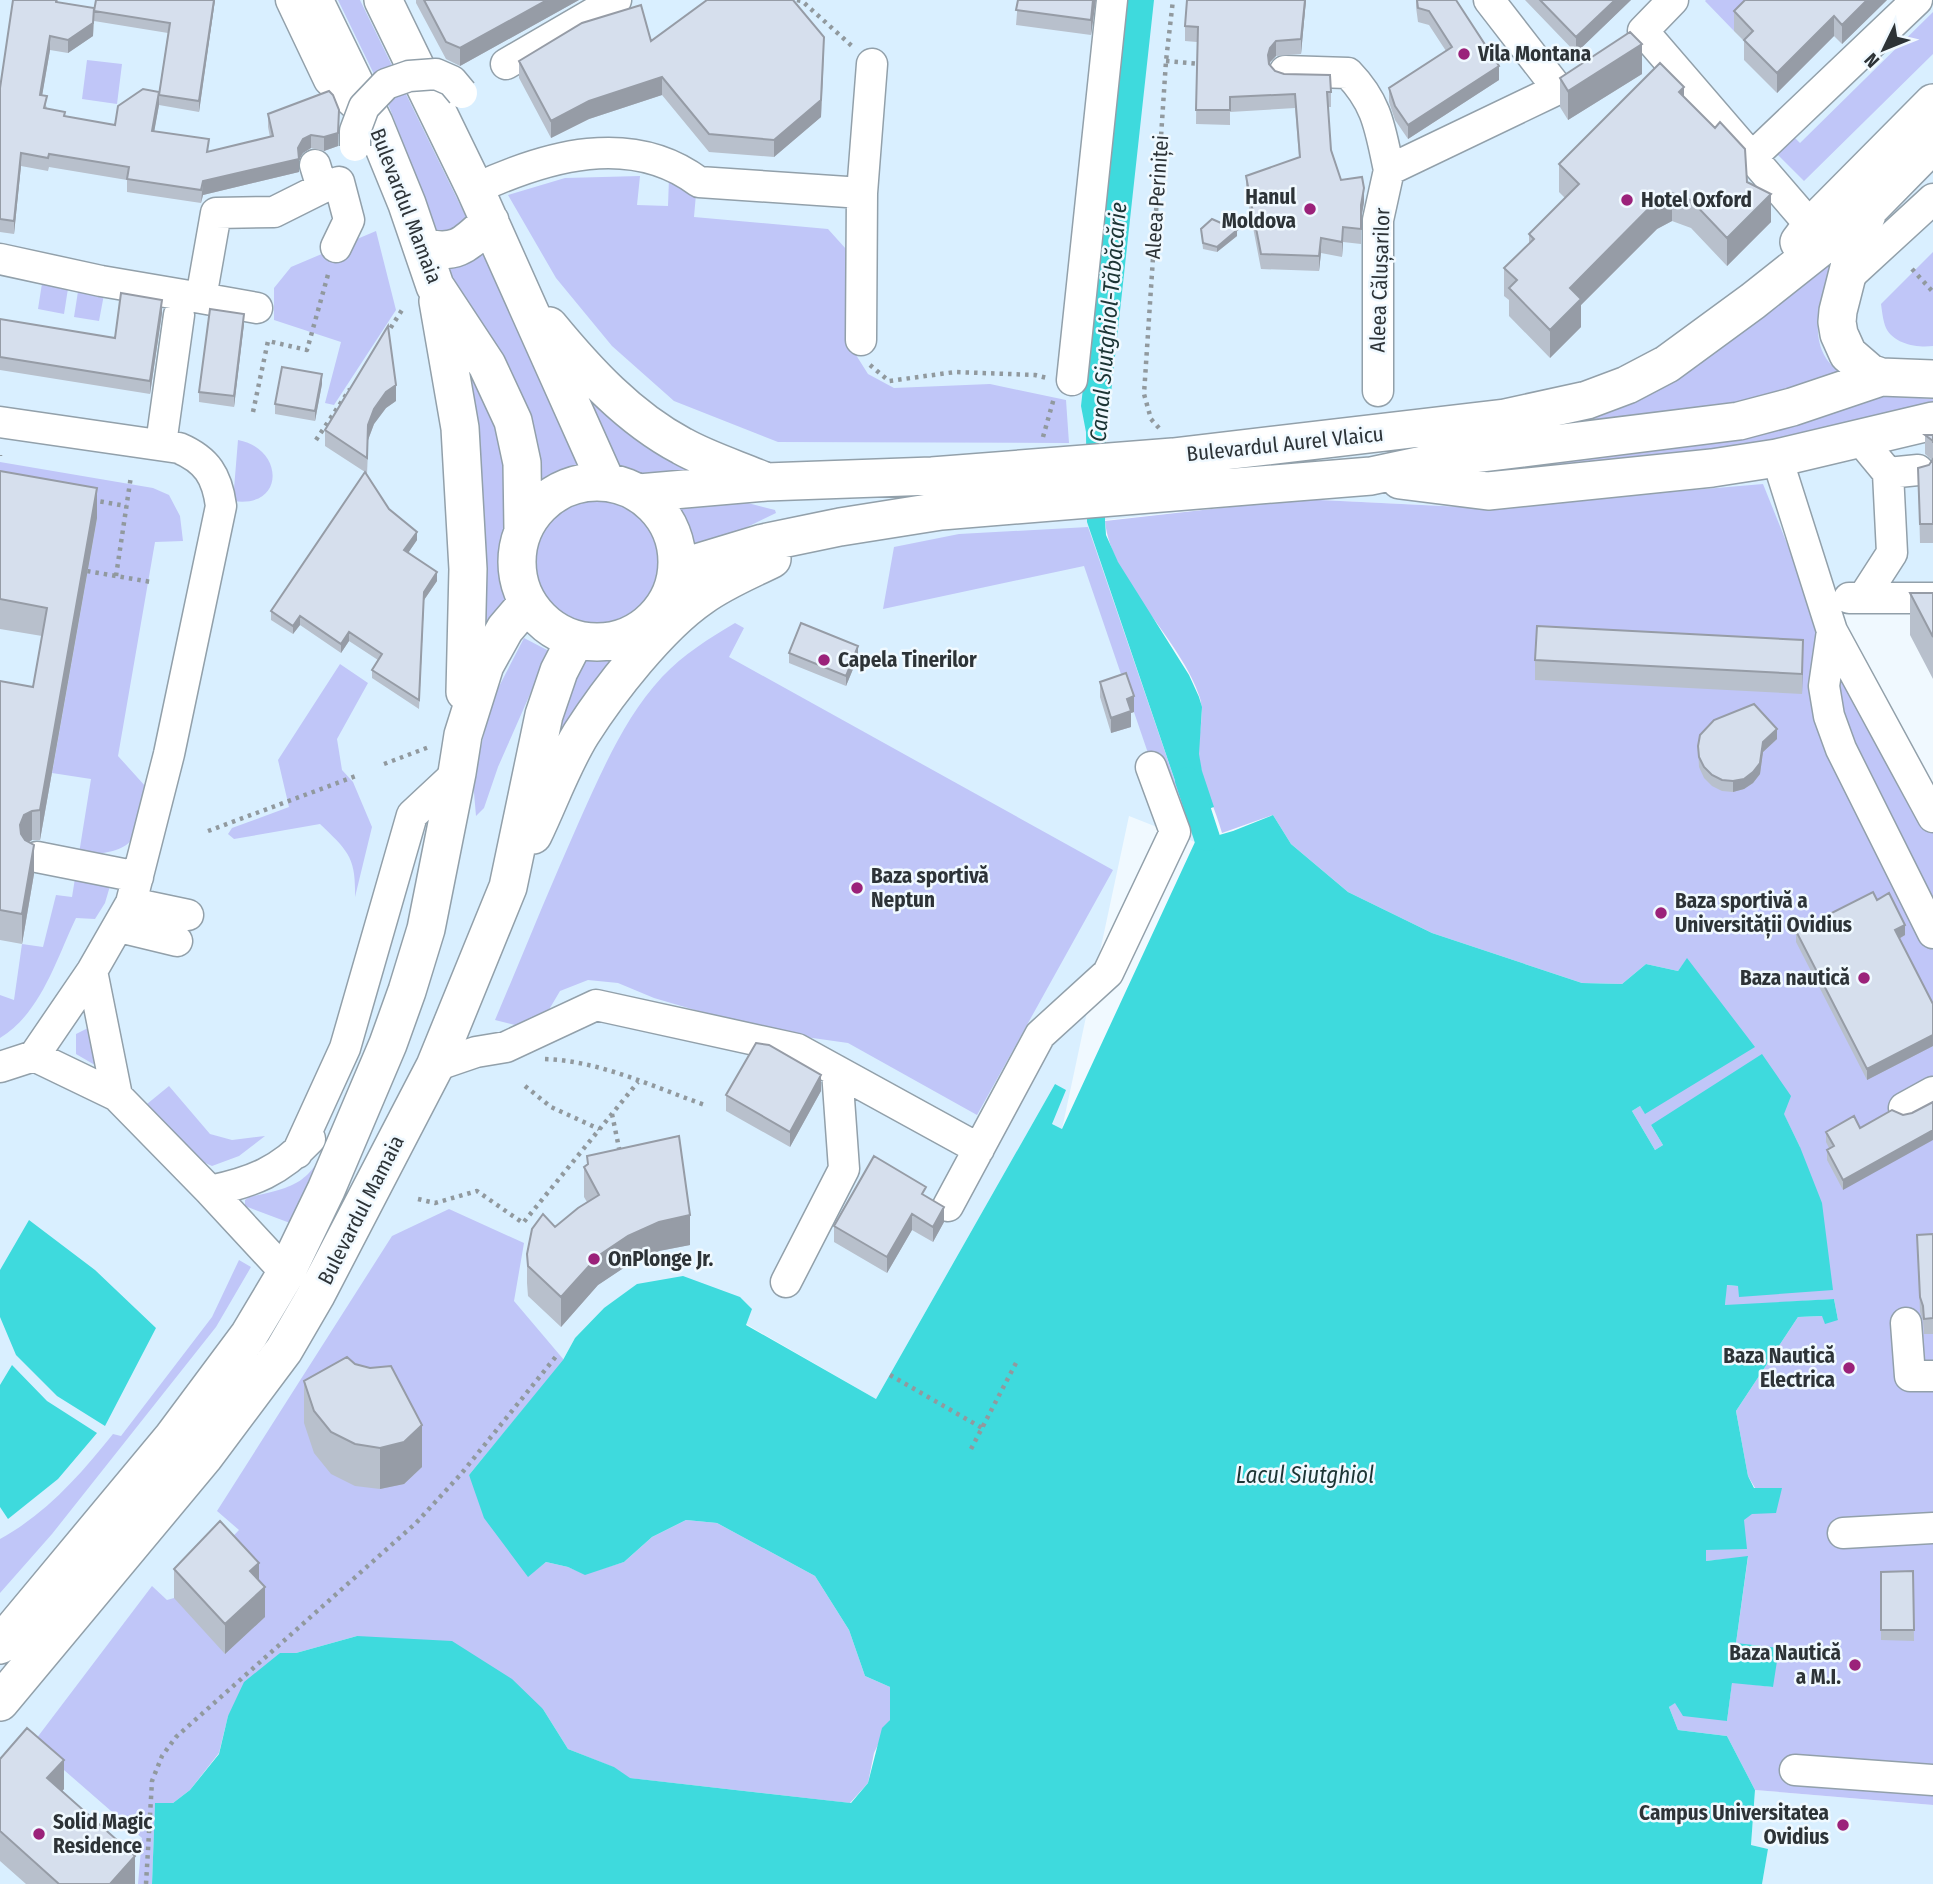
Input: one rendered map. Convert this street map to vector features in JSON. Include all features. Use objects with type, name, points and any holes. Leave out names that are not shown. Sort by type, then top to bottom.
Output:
[{"type":"main road","name":"Bulevardul Mamaia","points":[[314,0],[364,134],[407,204],[435,286],[487,365],[513,421],[522,463],[523,530]]},
{"type":"main road","points":[[390,3],[490,221],[622,488]]},
{"type":"main road","points":[[1753,301],[1811,226],[1933,103]]},
{"type":"main road","name":"Bulevardul Aurel Vlaicu","points":[[677,569],[763,543],[841,527],[942,511],[1039,503],[1172,461],[1505,418],[1587,400],[1627,385],[1667,364],[1753,301],[1868,209],[1933,144]]},
{"type":"main road","points":[[475,188],[518,276],[545,322],[583,367],[648,424],[682,446],[766,482]]},
{"type":"main road","points":[[1868,209],[1854,248],[1837,322],[1843,347],[1859,366],[1881,377],[1933,379]]},
{"type":"main road","points":[[422,247],[442,252],[466,244],[490,221]]},
{"type":"main road","points":[[435,286],[460,428],[468,569],[463,735]]},
{"type":"main road","name":"Bulevardul Aurel Vlaicu","points":[[622,488],[932,476],[1039,456],[1172,461],[1371,476],[1474,454],[1739,421],[1792,407],[1881,377]]},
{"type":"main road","points":[[1371,476],[1488,491],[1712,468],[1777,458],[1933,421]]},
{"type":"main road","points":[[585,482],[622,488],[663,516],[676,551],[677,569],[673,589],[664,607],[634,634],[615,640],[575,640],[540,619],[527,603],[516,567],[517,548],[533,512],[556,493],[585,482]]},
{"type":"main road","points":[[508,887],[580,735],[621,678],[651,644],[698,598],[724,582],[841,527]]},
{"type":"main road","name":"Bulevardul Mamaia","points":[[0,1645],[173,1437],[249,1335],[286,1273],[326,1190],[388,1044],[426,929],[463,735],[485,665],[505,629],[527,603]]},
{"type":"main road","name":"Bulevardul Mamaia","points":[[0,1702],[204,1457],[284,1350],[323,1284],[435,1066],[508,887],[544,715],[559,671],[575,640]]},
{"type":"street","points":[[291,0],[329,80],[364,134]]},
{"type":"street","points":[[506,64],[615,0]]},
{"type":"street","points":[[1065,380],[1112,0]]},
{"type":"street","points":[[1389,170],[1569,82],[1489,0]]},
{"type":"street","points":[[1673,0],[1632,38],[1752,157],[1811,226]]},
{"type":"street","points":[[1752,157],[1917,0]]},
{"type":"street","points":[[861,340],[862,193],[872,64]]},
{"type":"street","name":"Aleea Călușarilor","points":[[1285,71],[1348,73],[1361,86],[1378,117],[1389,170],[1378,220],[1378,391]]},
{"type":"street","points":[[364,134],[355,131],[364,107],[386,84],[409,76],[436,74],[452,81],[462,93]]},
{"type":"street","points":[[475,188],[550,159],[598,153],[647,156],[682,169],[699,182],[862,193]]},
{"type":"street","points":[[161,444],[190,306],[216,213],[274,212],[318,177],[339,181],[349,220],[337,247]]},
{"type":"street","points":[[1846,279],[1933,198]]},
{"type":"street","points":[[0,259],[102,281],[190,306],[257,308]]},
{"type":"street","points":[[0,422],[180,448],[196,455],[210,471],[218,488],[221,506],[169,754],[129,903],[92,971],[34,1056],[0,1068]]},
{"type":"street","points":[[1859,438],[1888,473],[1892,553],[1863,598]]},
{"type":"street","points":[[1777,458],[1832,631],[1933,817]]},
{"type":"street","points":[[1888,473],[1918,470]]},
{"type":"street","points":[[1820,599],[1933,598]]},
{"type":"street","points":[[1832,631],[1824,686],[1829,716],[1841,748],[1933,933]]},
{"type":"street","points":[[948,1206],[1040,1035],[1108,973],[1175,832],[1151,767]]},
{"type":"street","points":[[297,1153],[345,1048],[412,815],[457,773]]},
{"type":"street","points":[[37,857],[182,928]]},
{"type":"street","points":[[92,971],[117,1097]]},
{"type":"street","points":[[435,1066],[476,1052],[506,1047],[596,1005],[797,1049],[979,1149]]},
{"type":"street","points":[[210,1191],[262,1177],[297,1153],[344,1104],[388,1044]]},
{"type":"street","points":[[34,1056],[117,1097],[286,1273]]},
{"type":"street","points":[[786,1282],[844,1169],[837,1071]]},
{"type":"street","points":[[1904,1108],[1933,1092]]},
{"type":"street","points":[[1906,1323],[1910,1377],[1933,1376]]},
{"type":"street","points":[[1843,1533],[1933,1528]]},
{"type":"street","points":[[1795,1770],[1933,1780]]},
{"type":"path","points":[[797,0],[802,1],[872,64]]},
{"type":"path","name":"Aleea Periniței","points":[[1172,461],[1151,419],[1144,394],[1166,61],[1173,0]]},
{"type":"path","points":[[1166,61],[1206,64]]},
{"type":"path","points":[[253,412],[268,341],[307,350],[337,247]]},
{"type":"path","points":[[1912,269],[1933,292]]},
{"type":"path","points":[[381,342],[402,310]]},
{"type":"path","points":[[861,340],[870,365],[889,381],[954,372],[1035,375],[1065,380],[1039,456]]},
{"type":"path","points":[[316,440],[352,386]]},
{"type":"path","points":[[116,576],[131,476]]},
{"type":"path","points":[[88,499],[126,506]]},
{"type":"path","points":[[87,570],[151,582]]},
{"type":"path","points":[[384,764],[429,747]]},
{"type":"path","points":[[208,831],[356,776]]},
{"type":"path","points":[[533,1059],[559,1060],[614,1071],[705,1105]]},
{"type":"path","points":[[418,1199],[435,1203],[477,1191],[523,1223],[638,1082]]},
{"type":"path","points":[[525,1086],[551,1107],[599,1129]]},
{"type":"path","points":[[612,1113],[620,1157]]},
{"type":"path","points":[[146,1884],[152,1781],[162,1756],[176,1737],[416,1523],[461,1474],[558,1354]]},
{"type":"path","points":[[971,1449],[1016,1363]]},
{"type":"path","points":[[890,1376],[982,1428]]},
{"type":"shaded area","points":[[0,0],[1933,0],[1933,586],[1813,607],[1483,508],[1300,499],[1087,522],[1195,842],[1129,816],[1062,1129],[1052,1125],[1055,1084],[876,1399],[746,1324],[604,1308],[575,1338],[563,1360],[155,1803],[152,1884],[0,1884]]},
{"type":"shaded area","points":[[338,0],[360,0],[469,223],[440,239],[387,101]]},
{"type":"shaded area","points":[[1706,0],[1764,0],[1734,31]]},
{"type":"shaded area","points":[[1933,12],[1933,54],[1804,181],[1774,151],[1791,134],[1800,143]]},
{"type":"shaded area","points":[[87,60],[122,64],[117,104],[82,99]]},
{"type":"shaded area","points":[[640,176],[637,205],[668,206],[669,178],[696,194],[694,217],[828,229],[846,249],[851,347],[868,374],[894,388],[990,384],[1066,400],[1069,443],[778,442],[674,401],[612,346],[556,278],[508,195],[565,178]]},
{"type":"shaded area","points":[[376,231],[396,310],[334,405],[325,403],[341,342],[274,320],[274,288],[291,267]]},
{"type":"shaded area","points":[[485,239],[586,463],[533,484],[434,260]]},
{"type":"shaded area","points":[[1933,252],[1933,346],[1906,344],[1894,338],[1886,328],[1881,304]]},
{"type":"shaded area","points":[[1832,263],[1820,306],[1818,335],[1829,362],[1840,372],[1704,415],[1502,431],[1720,342]]},
{"type":"shaded area","points":[[43,277],[69,282],[64,314],[38,309]]},
{"type":"shaded area","points":[[79,285],[105,289],[99,321],[74,317]]},
{"type":"shaded area","points":[[453,341],[491,411],[507,451],[503,552],[506,598],[503,612],[486,641]]},
{"type":"shaded area","points":[[563,367],[726,476],[638,479],[618,472]]},
{"type":"shaded area","points":[[1885,395],[1933,399],[1933,402],[1785,443],[1495,475],[1431,472]]},
{"type":"shaded area","points":[[238,440],[253,445],[264,454],[271,465],[273,476],[270,487],[263,496],[250,501],[233,501]]},
{"type":"shaded area","points":[[0,462],[153,488],[169,495],[180,516],[183,541],[155,542],[118,756],[146,787],[138,828],[128,844],[119,849],[88,855],[110,886],[105,903],[95,919],[76,918],[37,1000],[26,1015],[0,1038],[0,995],[14,1000],[22,944],[43,947],[56,895],[72,897],[91,779],[52,773],[97,518],[0,500]]},
{"type":"shaded area","points":[[1763,484],[1813,608],[1933,833],[1933,1805],[1755,1790],[1727,1736],[1678,1730],[1669,1707],[1675,1702],[1727,1721],[1732,1682],[1773,1687],[1736,1643],[1748,1557],[1706,1561],[1706,1550],[1781,1488],[1755,1488],[1748,1476],[1736,1411],[1798,1317],[1822,1316],[1838,1320],[1834,1299],[1725,1306],[1726,1285],[1739,1286],[1739,1296],[1800,1147],[1783,1113],[1651,1125],[1663,1145],[1655,1150],[1632,1111],[1640,1106],[1645,1113],[1687,959],[1678,971],[1646,964],[1622,984],[1582,983],[1432,933],[1348,892],[1291,844],[1273,815],[1222,833],[1199,757],[1202,712],[1200,698],[1178,654],[1120,566],[1110,544],[1105,521],[1300,499],[1483,508]]},
{"type":"shaded area","points":[[596,499],[620,504],[640,517],[653,537],[658,561],[653,585],[640,605],[620,618],[596,623],[572,618],[552,605],[539,585],[534,561],[539,537],[552,517],[572,504]]},
{"type":"shaded area","points":[[740,501],[775,510],[776,513],[690,555],[679,524],[667,507]]},
{"type":"shaded area","points":[[1088,527],[1187,816],[1177,820],[1149,756],[1084,566],[883,609],[894,547],[959,534]]},
{"type":"shaded area","points":[[727,575],[541,773],[580,652],[626,646],[672,603],[688,577]]},
{"type":"shaded area","name":"Baza sportivă Neptun","points":[[735,623],[744,628],[729,657],[1113,870],[977,1115],[848,1043],[770,1032],[654,998],[618,983],[588,980],[560,991],[547,1013],[535,1020],[515,1025],[495,1020],[578,824],[625,728],[648,693],[670,669],[697,647]]},
{"type":"shaded area","points":[[524,638],[549,651],[498,767],[484,808],[476,816],[473,781],[492,700]]},
{"type":"shaded area","points":[[340,664],[368,683],[337,739],[342,770],[353,782],[372,827],[355,897],[352,863],[344,848],[320,824],[234,839],[228,834],[232,828],[289,807],[278,760]]},
{"type":"shaded area","points":[[90,1027],[100,1068],[76,1054],[76,1034]]},
{"type":"shaded area","points":[[169,1086],[210,1134],[232,1140],[265,1136],[239,1156],[212,1166],[194,1158],[147,1104]]},
{"type":"shaded area","points":[[337,1132],[290,1223],[245,1206],[245,1200],[249,1197],[283,1189],[303,1178],[311,1171]]},
{"type":"shaded area","points":[[449,1209],[524,1243],[514,1301],[564,1360],[469,1475],[528,1576],[546,1562],[585,1574],[624,1562],[652,1537],[686,1520],[717,1523],[815,1576],[849,1630],[865,1676],[890,1687],[890,1720],[874,1753],[868,1783],[850,1803],[629,1778],[613,1767],[568,1749],[543,1709],[357,1636],[296,1653],[280,1653],[228,1716],[219,1753],[190,1790],[173,1803],[155,1803],[152,1884],[138,1884],[142,1838],[33,1743],[152,1586],[167,1600],[174,1598],[239,1530],[217,1511],[392,1236]]},
{"type":"shaded area","points":[[239,1260],[251,1267],[216,1327],[52,1534],[0,1593],[0,1539],[48,1505],[113,1434],[121,1436],[212,1317]]},
{"type":"shaded area","name":"Campus Universitatea Ovidius","points":[[1755,1790],[1933,1805],[1933,1884],[1762,1884],[1768,1849],[1751,1845]]},
{"type":"water","points":[[1126,0],[1154,0],[1106,439],[1106,535],[1118,562],[1189,675],[1202,707],[1199,754],[1214,807],[1187,816],[1087,522],[1086,432],[1081,406]]},
{"type":"water","name":"Lacul Siutghiol","points":[[1273,815],[1291,844],[1348,892],[1432,933],[1582,983],[1622,984],[1646,964],[1678,971],[1687,958],[1755,1047],[1645,1114],[1640,1106],[1632,1111],[1655,1150],[1663,1145],[1651,1125],[1762,1054],[1791,1096],[1784,1114],[1822,1203],[1833,1290],[1739,1297],[1738,1286],[1727,1285],[1725,1305],[1834,1299],[1838,1320],[1825,1324],[1822,1316],[1798,1317],[1736,1411],[1748,1476],[1754,1488],[1782,1488],[1776,1513],[1752,1514],[1744,1520],[1747,1549],[1706,1550],[1706,1561],[1748,1556],[1736,1643],[1779,1648],[1773,1687],[1732,1683],[1727,1721],[1683,1716],[1675,1703],[1669,1707],[1678,1730],[1727,1736],[1755,1790],[1751,1845],[1768,1849],[1762,1884],[152,1884],[155,1803],[173,1803],[190,1790],[219,1754],[228,1716],[244,1682],[280,1653],[296,1653],[357,1636],[452,1641],[512,1679],[543,1709],[568,1749],[614,1767],[630,1778],[851,1803],[868,1783],[882,1728],[890,1720],[890,1687],[865,1676],[849,1630],[815,1576],[717,1523],[686,1520],[652,1537],[624,1562],[585,1575],[568,1567],[546,1562],[528,1577],[484,1518],[469,1475],[563,1360],[575,1338],[604,1308],[637,1284],[683,1276],[740,1297],[752,1309],[746,1325],[876,1399],[1055,1084],[1066,1090],[1052,1124],[1062,1129],[1195,842]]},
{"type":"water","points":[[29,1220],[95,1270],[156,1328],[105,1426],[57,1396],[16,1355],[0,1317],[0,1270]]},
{"type":"water","points":[[12,1365],[47,1401],[97,1433],[58,1479],[8,1519],[0,1507],[0,1385]]},
{"type":"building","points":[[13,0],[56,0],[94,8],[93,23],[68,40],[50,36],[40,95],[47,96],[44,108],[65,112],[64,116],[115,125],[118,106],[143,89],[159,92],[152,131],[209,139],[207,152],[273,136],[268,114],[329,91],[339,110],[338,133],[324,137],[311,135],[303,139],[298,148],[299,159],[203,181],[201,190],[127,179],[129,167],[49,154],[48,158],[21,153],[14,221],[0,219],[0,88]]},
{"type":"building","points":[[96,0],[214,0],[199,101],[159,95],[170,23],[94,11]]},
{"type":"building","points":[[424,0],[547,0],[460,48],[446,42]]},
{"type":"building","points":[[707,0],[793,0],[824,37],[821,100],[774,140],[709,134],[662,77],[589,101],[551,121],[519,61],[582,23],[641,5],[651,41]]},
{"type":"building","points":[[1018,0],[1093,0],[1091,20],[1016,10]]},
{"type":"building","points":[[1187,0],[1305,0],[1301,39],[1276,41],[1270,48],[1269,64],[1275,71],[1284,74],[1330,75],[1331,92],[1327,92],[1331,150],[1341,180],[1362,177],[1364,188],[1361,229],[1343,227],[1342,242],[1321,238],[1319,256],[1261,254],[1246,176],[1300,157],[1295,94],[1230,97],[1230,110],[1196,110],[1198,27],[1185,26]]},
{"type":"building","points":[[1417,0],[1456,0],[1499,66],[1408,125],[1395,106],[1389,88],[1452,47],[1429,11],[1418,8]]},
{"type":"building","points":[[1540,0],[1615,0],[1576,37]]},
{"type":"building","points":[[1745,0],[1867,0],[1842,25],[1834,16],[1777,73],[1744,40],[1753,31],[1734,11]]},
{"type":"building","points":[[1630,32],[1642,44],[1568,91],[1560,78]]},
{"type":"building","points":[[1660,63],[1684,87],[1679,92],[1715,128],[1720,122],[1745,149],[1747,182],[1771,194],[1727,238],[1691,200],[1672,193],[1657,200],[1570,288],[1581,299],[1550,330],[1509,288],[1517,280],[1504,268],[1534,239],[1529,234],[1579,184],[1559,164]]},
{"type":"building","points":[[1212,219],[1237,230],[1217,247],[1203,243],[1201,229]]},
{"type":"building","points":[[121,293],[162,300],[150,381],[0,357],[0,319],[115,338]]},
{"type":"building","points":[[210,309],[244,314],[234,396],[199,392]]},
{"type":"building","points":[[388,326],[396,385],[386,392],[374,409],[368,425],[367,458],[325,430]]},
{"type":"building","points":[[282,367],[322,374],[315,411],[275,404]]},
{"type":"building","points":[[1933,459],[1933,524],[1920,524],[1918,468],[1929,465]]},
{"type":"building","points":[[0,471],[97,488],[40,810],[24,815],[20,825],[25,840],[34,845],[22,914],[0,910],[0,681],[33,687],[47,608],[0,599]]},
{"type":"building","points":[[365,472],[389,509],[417,532],[404,550],[437,572],[424,592],[419,700],[372,670],[382,654],[349,632],[341,644],[300,616],[293,626],[271,611]]},
{"type":"building","points":[[1910,593],[1933,593],[1933,637]]},
{"type":"building","name":"Capela Tinerilor","points":[[801,623],[858,646],[846,676],[789,653]]},
{"type":"building","points":[[1537,626],[1803,640],[1802,674],[1535,660]]},
{"type":"building","points":[[1126,673],[1134,696],[1127,699],[1131,711],[1111,718],[1100,682]]},
{"type":"building","points":[[1754,704],[1777,729],[1763,742],[1760,763],[1744,779],[1722,780],[1712,775],[1699,757],[1700,735],[1714,720]]},
{"type":"building","name":"Baza nautică","points":[[1873,892],[1877,900],[1889,893],[1905,925],[1895,930],[1933,1004],[1933,1035],[1867,1069],[1796,931]]},
{"type":"building","points":[[756,1043],[769,1045],[821,1075],[790,1132],[726,1095]]},
{"type":"building","points":[[1933,1102],[1933,1130],[1843,1180],[1827,1150],[1834,1146],[1826,1132],[1854,1116],[1860,1128],[1892,1110],[1903,1115]]},
{"type":"building","points":[[679,1136],[690,1215],[659,1222],[628,1236],[598,1256],[561,1297],[528,1266],[527,1254],[532,1229],[543,1214],[555,1227],[599,1195],[584,1167],[588,1164],[587,1156]]},
{"type":"building","points":[[874,1156],[926,1187],[922,1194],[944,1207],[933,1227],[912,1214],[887,1257],[834,1226]]},
{"type":"building","points":[[1933,1234],[1933,1318],[1924,1319],[1920,1297],[1917,1235]]},
{"type":"building","points":[[347,1357],[355,1364],[370,1368],[391,1366],[422,1425],[404,1442],[380,1448],[355,1444],[331,1432],[314,1411],[304,1381]]},
{"type":"building","points":[[220,1521],[259,1563],[250,1571],[265,1587],[225,1624],[174,1569]]},
{"type":"building","points":[[1913,1571],[1914,1630],[1881,1630],[1881,1572]]},
{"type":"building","name":"Solid Magic Residence","points":[[27,1728],[64,1760],[47,1778],[135,1856],[110,1884],[59,1884],[0,1831],[0,1759]]},
{"type":"waterway","name":"Canal Siutghiol-Tăbăcărie","points":[[1188,780],[1207,838]]},
{"type":"place","name":"Vila Montana","points":[[1464,54]]},
{"type":"place","name":"Hotel Oxford","points":[[1627,200]]},
{"type":"place","name":"Hanul Moldova","points":[[1310,209]]},
{"type":"place","name":"Capela Tinerilor","points":[[824,660]]},
{"type":"place","name":"Baza sportivă Neptun","points":[[857,888]]},
{"type":"place","name":"Baza sportivă a Universității Ovidius","points":[[1661,913]]},
{"type":"place","name":"Baza nautică","points":[[1864,978]]},
{"type":"place","name":"OnPlonge Jr.","points":[[594,1259]]},
{"type":"place","name":"Baza Nautică Electrica","points":[[1849,1368]]},
{"type":"place","name":"Baza Nautică a M.I.","points":[[1855,1665]]},
{"type":"place","name":"Campus Universitatea Ovidius","points":[[1843,1825]]},
{"type":"place","name":"Solid Magic Residence","points":[[39,1834]]}]
